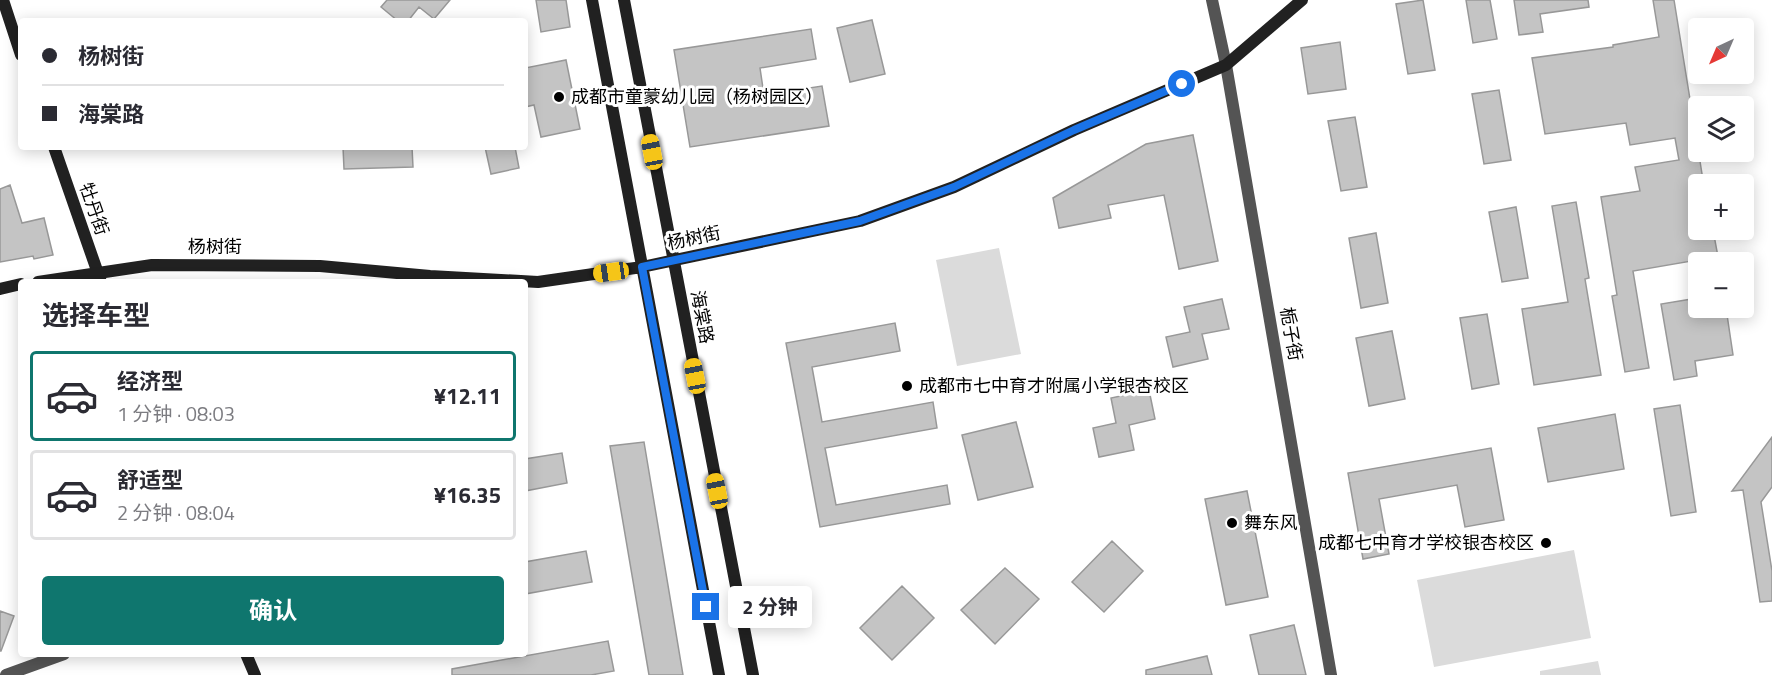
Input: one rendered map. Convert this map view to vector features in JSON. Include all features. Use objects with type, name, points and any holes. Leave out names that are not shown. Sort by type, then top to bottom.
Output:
[{"type":"street","points":[[3,0],[18,46]]},
{"type":"street","points":[[592,0],[719,675]]},
{"type":"street","name":"海棠路","points":[[624,0],[753,675]]},
{"type":"street","name":"栀子街","points":[[1212,0],[1226,65],[1331,675]]},
{"type":"street","name":"杨树街","points":[[528,281],[538,282],[642,267],[860,221],[954,187],[1074,130],[1226,65],[1302,0]]},
{"type":"street","name":"牡丹街","points":[[55,150],[100,278]]},
{"type":"street","name":"杨树街","points":[[84,279],[100,278],[152,264],[320,266],[484,279]]},
{"type":"street","points":[[0,289],[18,286]]},
{"type":"street","points":[[6,675],[56,657]]},
{"type":"street","points":[[247,657],[255,675]]},
{"type":"shaded area","points":[[999,248],[1021,354],[957,366],[936,260]]},
{"type":"shaded area","points":[[1574,550],[1591,638],[1434,667],[1417,580]]},
{"type":"shaded area","points":[[1598,661],[1601,675],[1540,675],[1540,671]]},
{"type":"building","points":[[387,0],[450,0],[435,18],[419,7],[410,18],[394,18],[381,7]]},
{"type":"building","points":[[536,0],[566,0],[570,27],[541,32]]},
{"type":"building","points":[[1423,0],[1435,70],[1408,74],[1396,4]]},
{"type":"building","points":[[1466,0],[1490,0],[1497,39],[1473,43]]},
{"type":"building","points":[[1514,0],[1588,0],[1589,7],[1540,14],[1543,32],[1519,35]]},
{"type":"building","points":[[1653,0],[1674,0],[1689,96],[1688,162],[1700,162],[1702,174],[1688,174],[1688,240],[1715,240],[1717,252],[1688,252],[1688,262],[1633,271],[1649,368],[1625,372],[1612,296],[1617,295],[1601,197],[1640,191],[1635,167],[1679,160],[1675,138],[1630,145],[1626,123],[1545,134],[1532,58],[1613,47],[1613,45],[1659,37]]},
{"type":"building","points":[[872,20],[885,74],[850,82],[837,28]]},
{"type":"building","points":[[811,29],[816,59],[760,68],[764,95],[822,86],[829,126],[690,147],[674,50]]},
{"type":"building","points":[[1340,42],[1346,89],[1308,94],[1301,48]]},
{"type":"building","points":[[566,60],[580,129],[541,137],[534,105],[528,106],[528,67]]},
{"type":"building","points":[[1499,90],[1511,160],[1484,164],[1472,94]]},
{"type":"building","points":[[1355,117],[1367,187],[1341,191],[1328,121]]},
{"type":"building","points":[[1193,135],[1218,261],[1179,269],[1164,195],[1108,205],[1111,218],[1059,228],[1053,198],[1146,144]]},
{"type":"building","points":[[343,150],[412,150],[413,167],[344,169]]},
{"type":"building","points":[[486,150],[516,150],[519,168],[491,174]]},
{"type":"building","points":[[10,185],[22,223],[44,218],[53,255],[0,262],[0,189]]},
{"type":"building","points":[[1576,202],[1589,278],[1585,279],[1601,375],[1534,385],[1522,309],[1568,302],[1552,206]]},
{"type":"building","points":[[1516,207],[1528,278],[1502,282],[1489,212]]},
{"type":"building","points":[[1376,233],[1388,303],[1361,308],[1349,238]]},
{"type":"building","points":[[1222,299],[1229,329],[1202,334],[1208,359],[1173,367],[1166,337],[1190,332],[1184,307]]},
{"type":"building","points":[[1688,300],[1688,318],[1727,318],[1733,355],[1695,361],[1697,376],[1674,380],[1661,304]]},
{"type":"building","points":[[1487,314],[1499,384],[1472,389],[1460,318]]},
{"type":"building","points":[[895,323],[900,351],[812,367],[822,422],[933,402],[937,428],[825,448],[836,505],[947,485],[950,504],[820,527],[786,343]]},
{"type":"building","points":[[1392,331],[1405,399],[1369,406],[1356,338]]},
{"type":"building","points":[[1149,390],[1155,419],[1129,425],[1134,450],[1099,457],[1093,428],[1116,423],[1111,398]]},
{"type":"building","points":[[1680,405],[1696,512],[1671,516],[1654,409]]},
{"type":"building","points":[[1615,414],[1624,469],[1548,482],[1538,428]]},
{"type":"building","points":[[1016,422],[1033,487],[978,500],[962,435]]},
{"type":"building","points":[[1772,437],[1772,487],[1761,502],[1772,571],[1772,601],[1760,602],[1743,490],[1732,491]]},
{"type":"building","points":[[644,442],[683,675],[649,675],[610,446]]},
{"type":"building","points":[[1491,448],[1504,520],[1465,527],[1457,485],[1379,499],[1389,554],[1363,559],[1348,473]]},
{"type":"building","points":[[562,453],[567,483],[528,490],[528,459]]},
{"type":"building","points":[[1247,491],[1268,597],[1226,605],[1205,499]]},
{"type":"building","points":[[1112,541],[1143,571],[1104,612],[1072,582]]},
{"type":"building","points":[[586,551],[592,582],[528,593],[528,561]]},
{"type":"building","points":[[1005,568],[1039,599],[995,644],[961,610]]},
{"type":"building","points":[[902,586],[934,618],[892,660],[860,628]]},
{"type":"building","points":[[0,611],[14,616],[1,651],[0,651]]},
{"type":"building","points":[[1294,625],[1306,675],[1259,675],[1250,635]]},
{"type":"building","points":[[608,641],[614,671],[591,675],[452,675],[452,669]]},
{"type":"building","points":[[1207,656],[1212,675],[1146,675],[1146,670]]},
{"type":"place","name":"成都市童蒙幼儿园（杨树园区）","points":[[559,97]]},
{"type":"place","name":"成都市七中育才附属小学银杏校区","points":[[907,386]]},
{"type":"place","name":"舞东风","points":[[1232,523]]},
{"type":"place","name":"成都七中育才学校银杏校区","points":[[1546,543]]},
{"type":"route","points":[[706,607],[642,267],[860,221],[954,187],[1074,130],[1182,84]]}]
